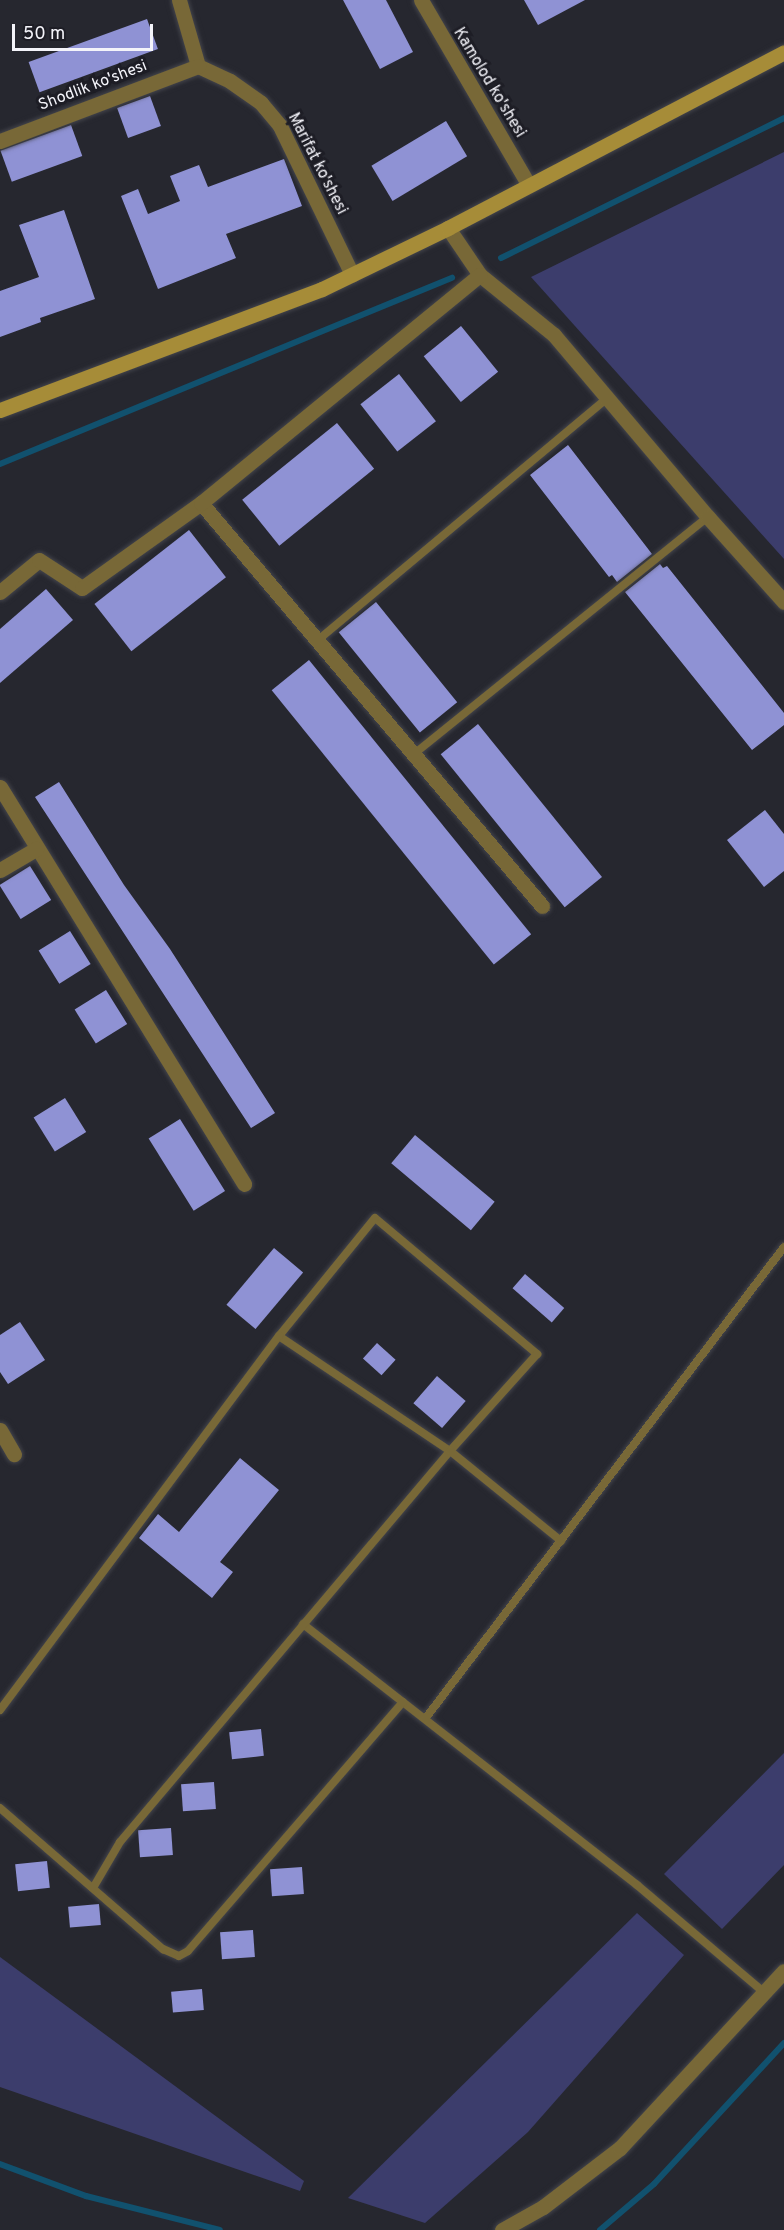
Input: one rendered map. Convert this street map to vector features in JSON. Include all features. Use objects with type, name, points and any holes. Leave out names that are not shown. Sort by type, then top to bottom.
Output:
[{"type":"street","points":[[179,0],[198,66]]},
{"type":"street","name":"Kamolod ko'shesi","points":[[421,0],[528,184]]},
{"type":"street","points":[[0,410],[322,289],[448,228],[528,184],[784,52]]},
{"type":"street","name":"Shodlik ko'shesi","points":[[0,141],[198,66]]},
{"type":"street","name":"Marifat ko'shesi","points":[[198,66],[230,81],[261,103],[280,126],[352,274]]},
{"type":"street","points":[[448,228],[480,275],[554,335],[708,517],[784,602]]},
{"type":"street","points":[[0,592],[39,560],[82,588],[201,503],[480,275]]},
{"type":"street","points":[[201,503],[542,906]]},
{"type":"street","points":[[0,787],[244,1185]]},
{"type":"street","points":[[0,870],[36,849]]},
{"type":"street","points":[[0,1430],[14,1454]]},
{"type":"street","points":[[502,2230],[543,2207],[620,2148],[784,1971]]},
{"type":"lane","points":[[318,640],[607,398]]},
{"type":"lane","points":[[414,754],[708,517]]},
{"type":"lane","points":[[0,1710],[279,1336],[375,1218],[537,1354],[450,1451],[120,1842],[93,1888]]},
{"type":"lane","points":[[425,1719],[784,1247]]},
{"type":"lane","points":[[279,1336],[450,1451],[561,1541]]},
{"type":"lane","points":[[303,1624],[637,1885],[765,1993]]},
{"type":"lane","points":[[0,1808],[163,1949],[179,1956],[188,1951],[403,1702]]},
{"type":"shaded area","points":[[784,152],[784,559],[531,277]]},
{"type":"shaded area","points":[[784,1753],[784,1865],[722,1929],[664,1874]]},
{"type":"shaded area","points":[[637,1913],[684,1955],[528,2132],[425,2223],[348,2198]]},
{"type":"shaded area","points":[[0,1957],[304,2181],[300,2191],[0,2087]]},
{"type":"building","points":[[343,0],[386,0],[413,52],[380,69]]},
{"type":"building","points":[[524,0],[585,0],[538,25]]},
{"type":"building","points":[[147,19],[158,49],[40,92],[29,62]]},
{"type":"building","points":[[150,96],[161,126],[128,138],[117,108]]},
{"type":"building","points":[[446,121],[467,156],[393,201],[371,166]]},
{"type":"building","points":[[71,125],[82,156],[12,182],[1,151]]},
{"type":"building","points":[[284,159],[302,206],[226,234],[236,258],[158,289],[121,196],[138,189],[148,214],[180,201],[170,176],[199,165],[208,187]]},
{"type":"building","points":[[64,210],[95,299],[40,318],[41,322],[0,337],[0,291],[39,277],[19,225]]},
{"type":"building","points":[[461,326],[498,372],[461,402],[424,356]]},
{"type":"building","points":[[399,374],[436,421],[397,451],[360,404]]},
{"type":"building","points":[[337,423],[374,469],[279,546],[242,500]]},
{"type":"building","points":[[568,445],[652,554],[617,582],[612,575],[609,577],[530,475]]},
{"type":"building","points":[[189,530],[226,577],[131,651],[94,604]]},
{"type":"building","points":[[660,564],[663,568],[667,566],[784,713],[784,725],[752,750],[625,592]]},
{"type":"building","points":[[46,589],[73,620],[0,683],[0,629]]},
{"type":"building","points":[[376,602],[457,702],[420,732],[339,632]]},
{"type":"building","points":[[309,660],[531,934],[494,965],[272,690]]},
{"type":"building","points":[[478,724],[602,877],[565,907],[441,754]]},
{"type":"building","points":[[59,782],[124,885],[170,949],[275,1113],[251,1128],[35,797]]},
{"type":"building","points":[[765,810],[784,834],[784,871],[764,887],[727,840]]},
{"type":"building","points":[[30,866],[51,900],[21,919],[0,885]]},
{"type":"building","points":[[70,931],[91,964],[59,984],[39,951]]},
{"type":"building","points":[[106,990],[127,1024],[96,1044],[75,1010]]},
{"type":"building","points":[[65,1098],[86,1132],[55,1152],[34,1118]]},
{"type":"building","points":[[180,1119],[225,1191],[194,1211],[149,1139]]},
{"type":"building","points":[[415,1135],[495,1202],[471,1230],[391,1163]]},
{"type":"building","points":[[274,1248],[303,1272],[256,1329],[226,1305]]},
{"type":"building","points":[[525,1274],[564,1308],[552,1322],[513,1288]]},
{"type":"building","points":[[20,1322],[45,1360],[8,1384],[0,1372],[0,1335]]},
{"type":"building","points":[[377,1343],[396,1360],[382,1375],[363,1359]]},
{"type":"building","points":[[437,1376],[466,1401],[442,1428],[413,1403]]},
{"type":"building","points":[[240,1458],[279,1490],[220,1562],[233,1572],[212,1598],[139,1538],[158,1514],[179,1532]]},
{"type":"building","points":[[261,1729],[264,1756],[232,1759],[229,1732]]},
{"type":"building","points":[[214,1782],[216,1809],[183,1811],[181,1784]]},
{"type":"building","points":[[171,1828],[173,1855],[140,1857],[138,1830]]},
{"type":"building","points":[[47,1861],[50,1888],[18,1891],[15,1864]]},
{"type":"building","points":[[302,1867],[304,1894],[272,1896],[270,1869]]},
{"type":"building","points":[[99,1904],[101,1925],[70,1928],[68,1907]]},
{"type":"building","points":[[253,1930],[255,1957],[222,1959],[220,1932]]},
{"type":"building","points":[[202,1989],[204,2010],[173,2013],[171,1992]]},
{"type":"waterway","points":[[501,258],[784,118]]},
{"type":"waterway","points":[[0,464],[452,278]]},
{"type":"waterway","points":[[600,2230],[654,2184],[784,2043]]},
{"type":"waterway","points":[[0,2164],[86,2196],[220,2230]]}]
